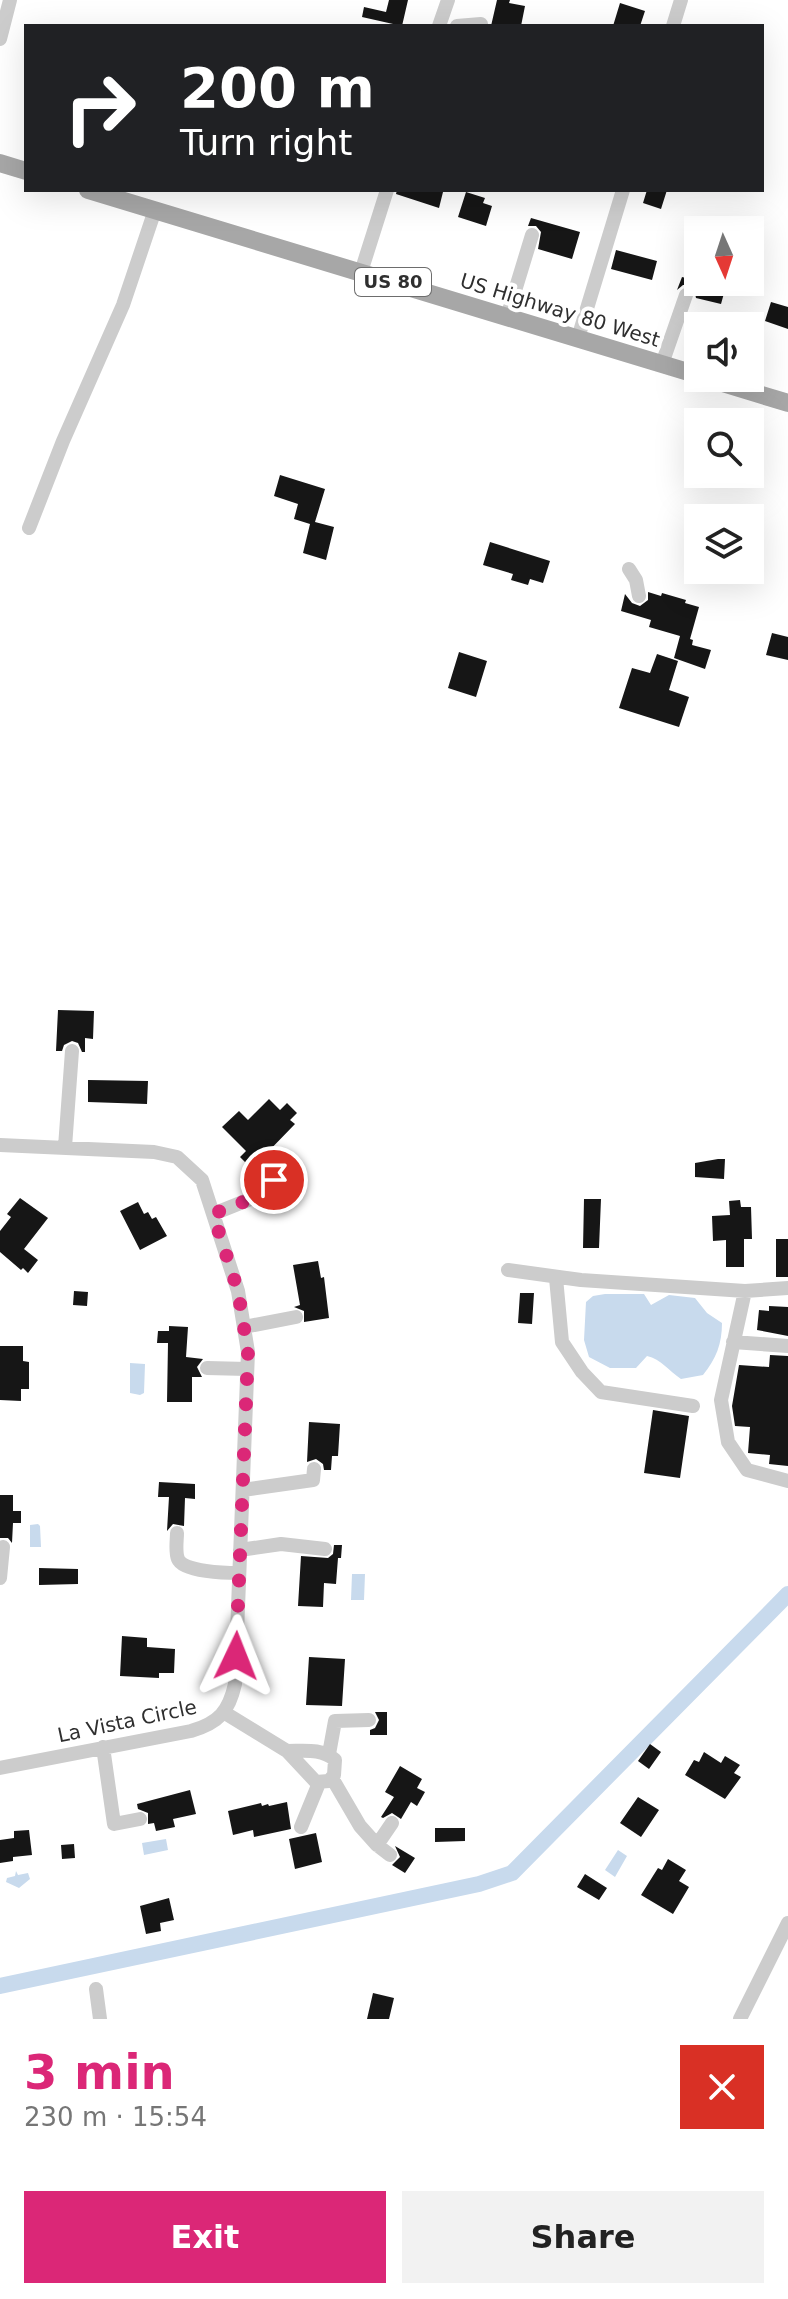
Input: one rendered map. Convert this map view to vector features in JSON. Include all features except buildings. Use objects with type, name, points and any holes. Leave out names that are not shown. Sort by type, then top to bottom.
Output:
[{"type":"main road","points":[[0,163],[24,170]]},
{"type":"main road","name":"US Highway 80 West","points":[[95,192],[684,371]]},
{"type":"main road","points":[[752,392],[788,403]]},
{"type":"street","points":[[0,39],[10,0]]},
{"type":"street","points":[[440,24],[448,0]]},
{"type":"street","points":[[674,24],[681,0]]},
{"type":"street","points":[[361,272],[386,192]]},
{"type":"street","points":[[578,338],[622,192]]},
{"type":"street","points":[[29,528],[63,441],[123,305],[155,210]]},
{"type":"street","points":[[507,317],[532,235]]},
{"type":"street","points":[[662,364],[686,296]]},
{"type":"street","points":[[629,569],[636,580],[639,596]]},
{"type":"street","points":[[65,1147],[72,1051]]},
{"type":"street","name":"La Vista Circle","points":[[0,1145],[154,1152],[177,1157],[202,1180],[238,1291],[248,1352],[235,1684],[225,1713],[205,1727],[191,1731],[0,1768]]},
{"type":"street","points":[[213,1214],[253,1198],[274,1180],[260,1168]]},
{"type":"street","points":[[508,1270],[556,1278],[745,1291],[788,1288]]},
{"type":"street","points":[[556,1278],[562,1342],[582,1372],[601,1392],[693,1406]]},
{"type":"street","points":[[745,1291],[721,1400],[728,1442],[747,1470],[788,1481]]},
{"type":"street","points":[[244,1327],[296,1317]]},
{"type":"street","points":[[733,1342],[788,1346]]},
{"type":"street","points":[[207,1368],[247,1369]]},
{"type":"street","points":[[243,1490],[313,1480],[314,1469]]},
{"type":"street","points":[[177,1533],[177,1558],[182,1564],[216,1573],[239,1573]]},
{"type":"street","points":[[240,1550],[281,1544],[325,1549]]},
{"type":"street","points":[[0,1578],[3,1547]]},
{"type":"street","points":[[225,1713],[287,1751],[307,1775],[326,1780],[360,1826],[390,1855]]},
{"type":"street","points":[[329,1754],[335,1713],[369,1720]]},
{"type":"street","points":[[103,1747],[114,1824],[140,1819]]},
{"type":"street","points":[[287,1751],[319,1751],[335,1760],[336,1767],[301,1827]]},
{"type":"street","points":[[377,1845],[392,1823]]},
{"type":"street","points":[[740,2019],[788,1923]]},
{"type":"street","points":[[96,1989],[100,2019]]},
{"type":"water","points":[[644,1294],[651,1305],[669,1295],[695,1298],[707,1313],[722,1323],[717,1351],[703,1375],[681,1379],[661,1362],[647,1356],[636,1368],[610,1368],[589,1357],[584,1340],[586,1302],[593,1296]]},
{"type":"water","points":[[130,1363],[145,1364],[144,1393],[140,1395],[130,1393]]},
{"type":"water","points":[[38,1524],[41,1547],[30,1547],[30,1525]]},
{"type":"water","points":[[352,1574],[365,1574],[364,1600],[351,1600]]},
{"type":"water","points":[[166,1839],[168,1850],[144,1855],[142,1843]]},
{"type":"water","points":[[618,1850],[627,1856],[615,1877],[605,1870]]},
{"type":"water","points":[[16,1871],[18,1875],[28,1873],[30,1879],[19,1888],[6,1882],[7,1878],[15,1876]]},
{"type":"waterway","points":[[0,1986],[479,1884],[512,1873],[788,1594]]},
{"type":"route","points":[[236,1656],[248,1352],[238,1291],[213,1214],[253,1198],[274,1180]]}]
